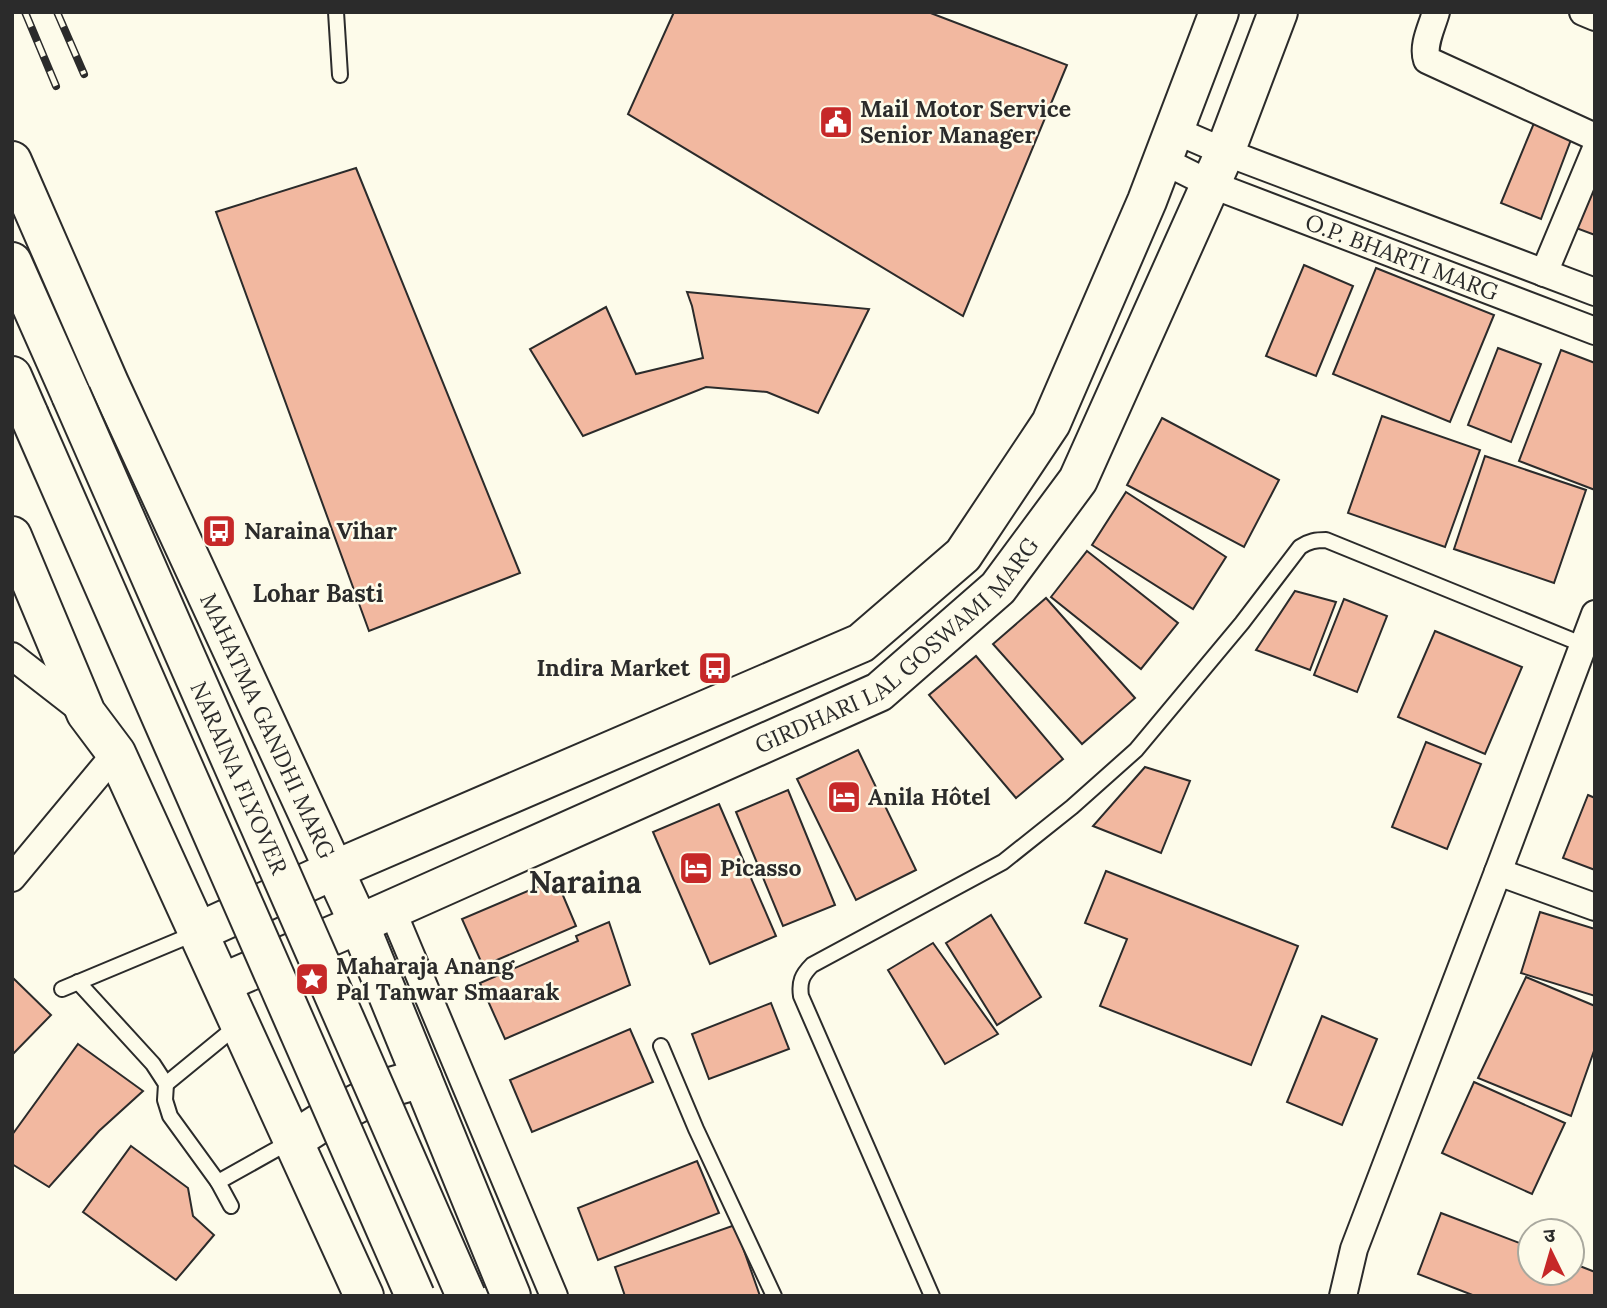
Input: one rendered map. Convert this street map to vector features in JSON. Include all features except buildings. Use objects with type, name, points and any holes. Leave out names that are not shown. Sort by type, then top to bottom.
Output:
[{"type":"main road","name":"GIRDHARI LAL GOSWAMI MARG","points":[[198,932],[334,870],[861,643],[962,555],[1051,423],[1147,201],[1219,12]]},
{"type":"main road","name":"GIRDHARI LAL GOSWAMI MARG","points":[[222,983],[878,692],[999,588],[1078,480],[1218,168],[1278,12]]},
{"type":"main road","name":"MAHATMA GANDHI MARG","points":[[12,161],[109,383],[334,870],[375,917],[422,1078],[512,1296]]},
{"type":"main road","name":"NARAINA FLYOVER","points":[[12,262],[466,1296]]},
{"type":"main road","name":"NARAINA FLYOVER","points":[[12,376],[415,1296]]},
{"type":"main road","points":[[12,536],[86,713],[116,753],[364,1296]]},
{"type":"main road","points":[[294,1140],[387,1088],[422,1078]]},
{"type":"street","points":[[1436,12],[1426,46],[1427,60],[1595,137]]},
{"type":"street","points":[[1583,12],[1595,17]]},
{"type":"street","points":[[1168,145],[1218,168]]},
{"type":"street","points":[[1168,145],[1218,168]]},
{"type":"street","points":[[1544,273],[1595,151]]},
{"type":"street","name":"O.P. BHARTI MARG","points":[[1218,168],[1544,273],[1595,292]]},
{"type":"street","name":"O.P. BHARTI MARG","points":[[1218,168],[1595,331]]},
{"type":"street","points":[[1343,1296],[1354,1248],[1595,614]]},
{"type":"street","points":[[12,656],[86,713]]},
{"type":"street","points":[[12,878],[116,753]]},
{"type":"street","points":[[1498,872],[1595,907]]},
{"type":"street","points":[[375,917],[554,1296]]},
{"type":"lane","points":[[337,12],[340,75]]},
{"type":"lane","points":[[932,1296],[801,996],[799,985],[803,974],[811,965],[1003,862],[1072,807],[1136,750],[1307,542],[1326,540],[1584,645]]},
{"type":"lane","points":[[61,989],[198,932]]},
{"type":"lane","points":[[78,982],[153,1065],[166,1084],[165,1100],[170,1116],[218,1182],[231,1206]]},
{"type":"lane","points":[[166,1084],[240,1023]]},
{"type":"lane","points":[[661,1046],[695,1129],[774,1296]]},
{"type":"lane","points":[[218,1182],[294,1140]]},
{"type":"railway","points":[[25,12],[56,86]]},
{"type":"railway","points":[[57,12],[84,74]]},
{"type":"place","name":"Mail Motor Service Senior Manager","points":[[836,122]]},
{"type":"place","name":"Naraina Vihar","points":[[219,531]]},
{"type":"place","name":"Indira Market","points":[[715,668]]},
{"type":"place","name":"Anila Hôtel","points":[[844,797]]},
{"type":"place","name":"Picasso","points":[[696,868]]},
{"type":"place","name":"Maharaja Anang Pal Tanwar Smaarak","points":[[312,979]]},
{"type":"district","name":"Lohar Basti","points":[[318,594]]},
{"type":"district","name":"Naraina","points":[[585,883]]}]
